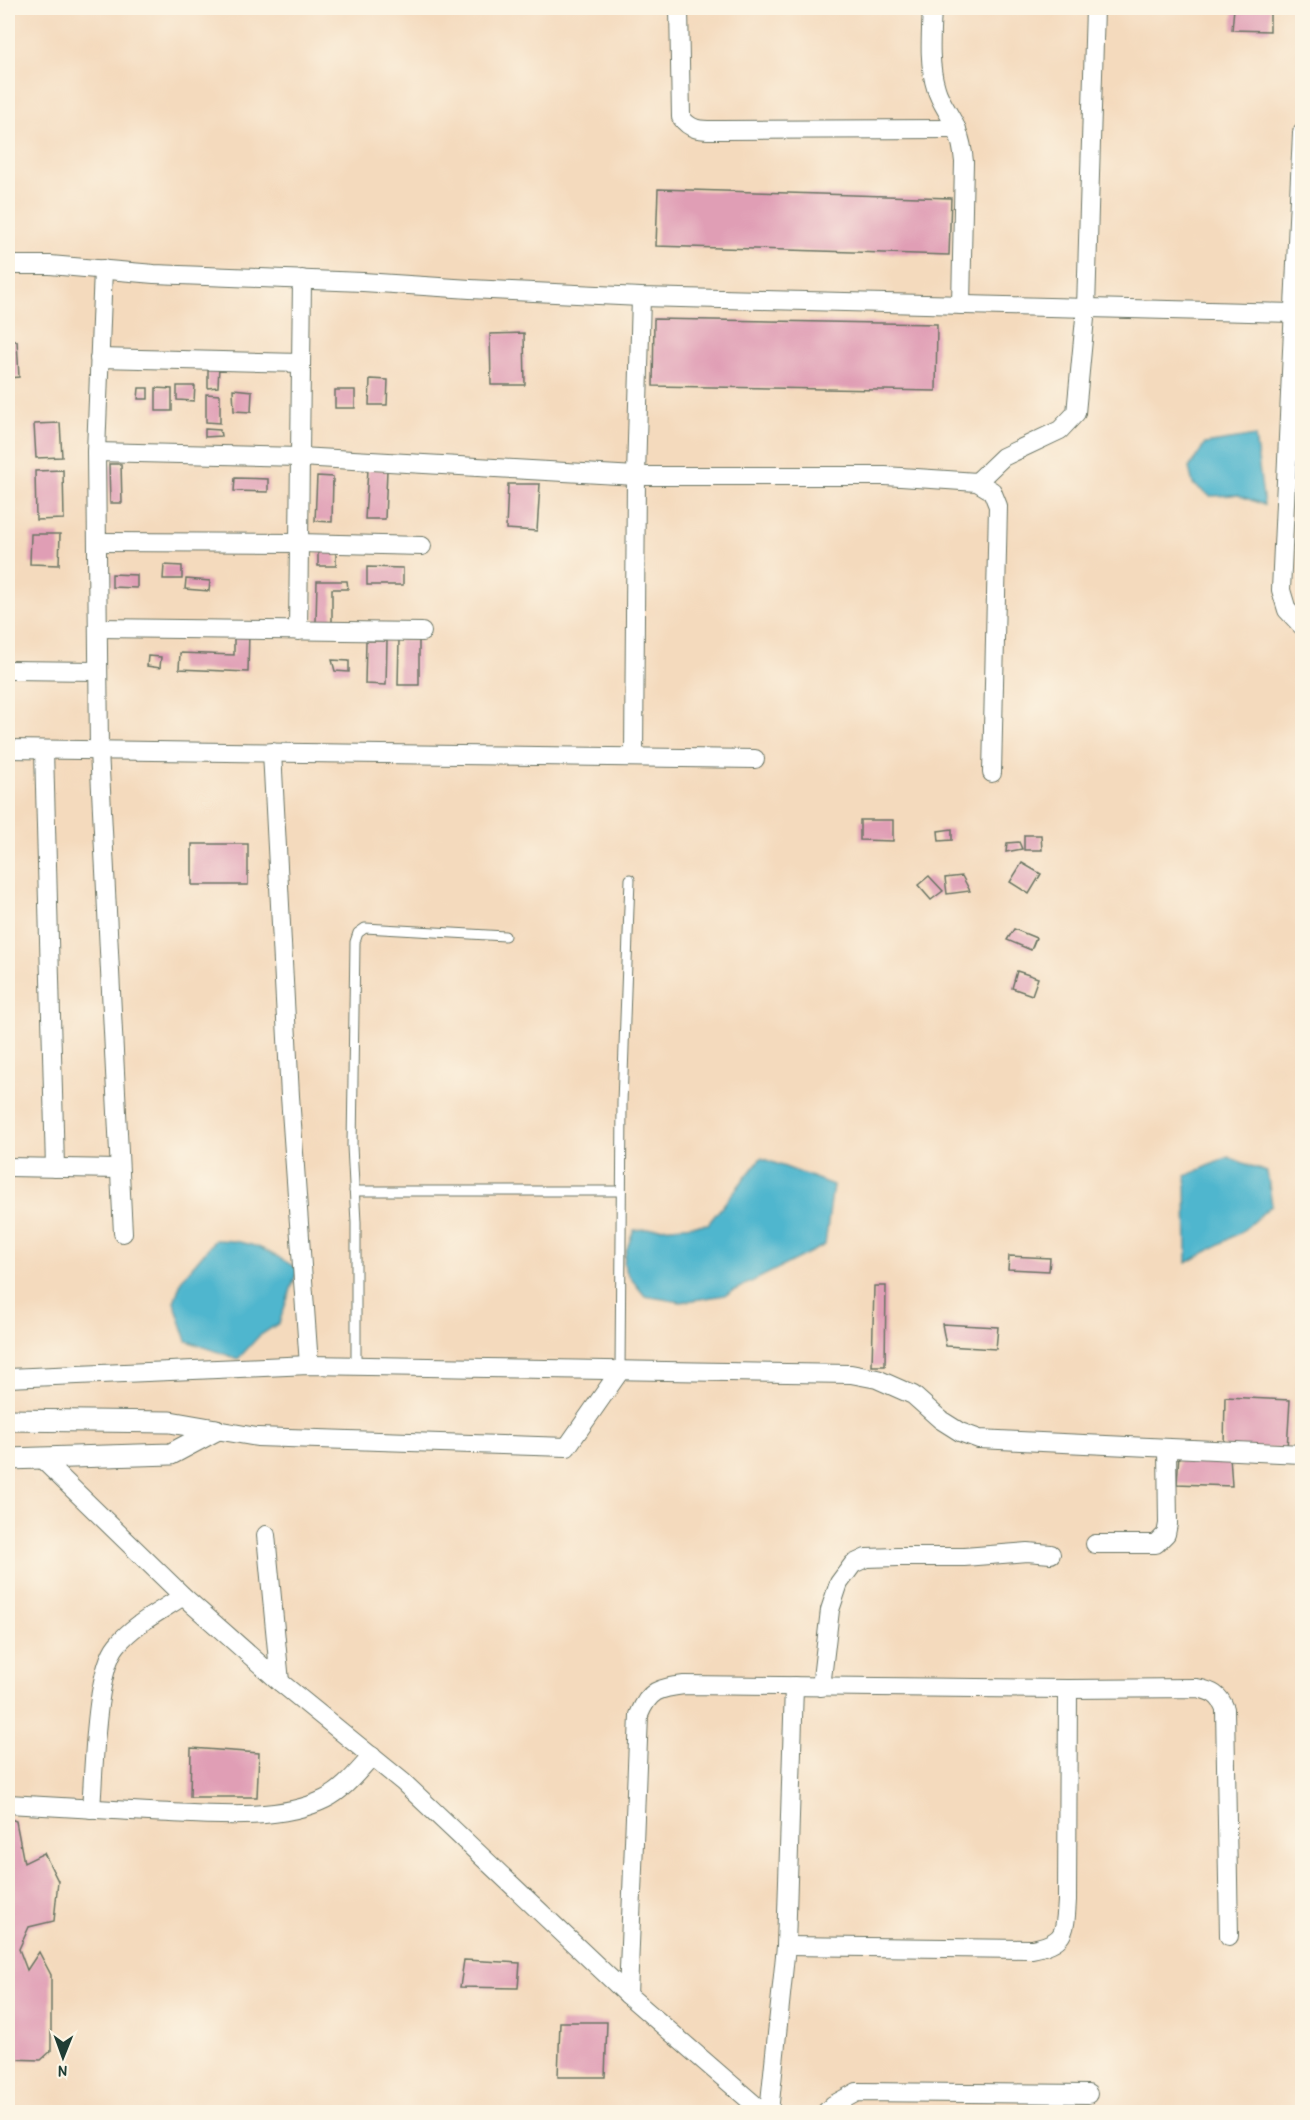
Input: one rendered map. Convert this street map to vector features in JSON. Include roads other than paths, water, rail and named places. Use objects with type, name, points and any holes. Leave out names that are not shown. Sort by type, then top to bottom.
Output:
[{"type":"street","points":[[679,8],[681,117],[692,129],[957,129]]},
{"type":"street","points":[[932,8],[932,67],[935,86],[957,129],[964,162],[961,305]]},
{"type":"street","points":[[977,482],[1003,458],[1060,430],[1076,413],[1086,308],[1095,8]]},
{"type":"street","points":[[1302,133],[1294,313],[1297,363],[1281,590],[1287,610],[1302,626]]},
{"type":"street","points":[[8,265],[50,265],[154,274],[302,279],[641,297],[1294,313]]},
{"type":"street","points":[[103,269],[96,452],[99,750],[123,1233]]},
{"type":"street","points":[[298,631],[302,279]]},
{"type":"street","points":[[634,757],[636,476],[641,297]]},
{"type":"street","points":[[99,358],[302,363]]},
{"type":"street","points":[[96,452],[300,457],[636,476],[885,476],[977,482],[992,491],[998,506],[992,773]]},
{"type":"street","points":[[97,542],[422,546]]},
{"type":"street","points":[[98,628],[422,632]]},
{"type":"street","points":[[8,670],[98,671]]},
{"type":"street","points":[[8,749],[755,759]]},
{"type":"street","points":[[44,750],[55,1168]]},
{"type":"street","points":[[272,752],[290,1084],[309,1365]]},
{"type":"street","points":[[8,1167],[119,1170]]},
{"type":"street","points":[[8,1378],[309,1365],[851,1374],[877,1379],[913,1395],[941,1420],[960,1432],[979,1439],[1302,1454]]},
{"type":"street","points":[[8,1420],[170,1422],[257,1437],[567,1447],[620,1371]]},
{"type":"street","points":[[8,1459],[171,1454],[216,1430]]},
{"type":"street","points":[[1095,1544],[1156,1544],[1166,1534],[1168,1524],[1167,1448]]},
{"type":"street","points":[[41,1458],[183,1596],[280,1682],[403,1782],[628,1995],[764,2112]]},
{"type":"street","points":[[266,1535],[280,1682]]},
{"type":"street","points":[[821,1687],[830,1610],[839,1583],[853,1563],[866,1558],[964,1557],[1027,1552],[1051,1554]]},
{"type":"street","points":[[91,1809],[101,1691],[107,1663],[114,1648],[131,1630],[183,1596]]},
{"type":"street","points":[[628,1995],[639,1715],[645,1701],[657,1690],[684,1685],[1197,1688],[1207,1690],[1222,1699],[1226,1709],[1229,1936]]},
{"type":"street","points":[[769,2112],[786,1946],[794,1686]]},
{"type":"street","points":[[786,1946],[1032,1949],[1051,1945],[1061,1936],[1066,1921],[1067,1900],[1068,1689]]},
{"type":"street","points":[[8,1804],[220,1815],[280,1812],[308,1807],[328,1798],[345,1785],[372,1756]]},
{"type":"street","points":[[826,2112],[833,2104],[857,2092],[1088,2094]]},
{"type":"lane","points":[[620,1371],[622,1103],[630,879]]},
{"type":"lane","points":[[356,1365],[357,1223],[352,1146],[354,954],[358,933],[365,928],[375,928],[505,936]]},
{"type":"lane","points":[[354,1191],[621,1191]]},
{"type":"water","points":[[1255,436],[1264,505],[1238,495],[1210,496],[1193,484],[1189,468],[1205,444]]},
{"type":"water","points":[[1228,1157],[1267,1172],[1272,1205],[1241,1232],[1187,1263],[1186,1176]]},
{"type":"water","points":[[761,1158],[833,1185],[825,1245],[725,1295],[681,1302],[645,1296],[624,1266],[624,1259],[634,1230],[708,1224]]},
{"type":"water","points":[[215,1240],[228,1240],[259,1247],[298,1269],[279,1323],[259,1336],[238,1359],[187,1341],[174,1302],[182,1279]]}]
